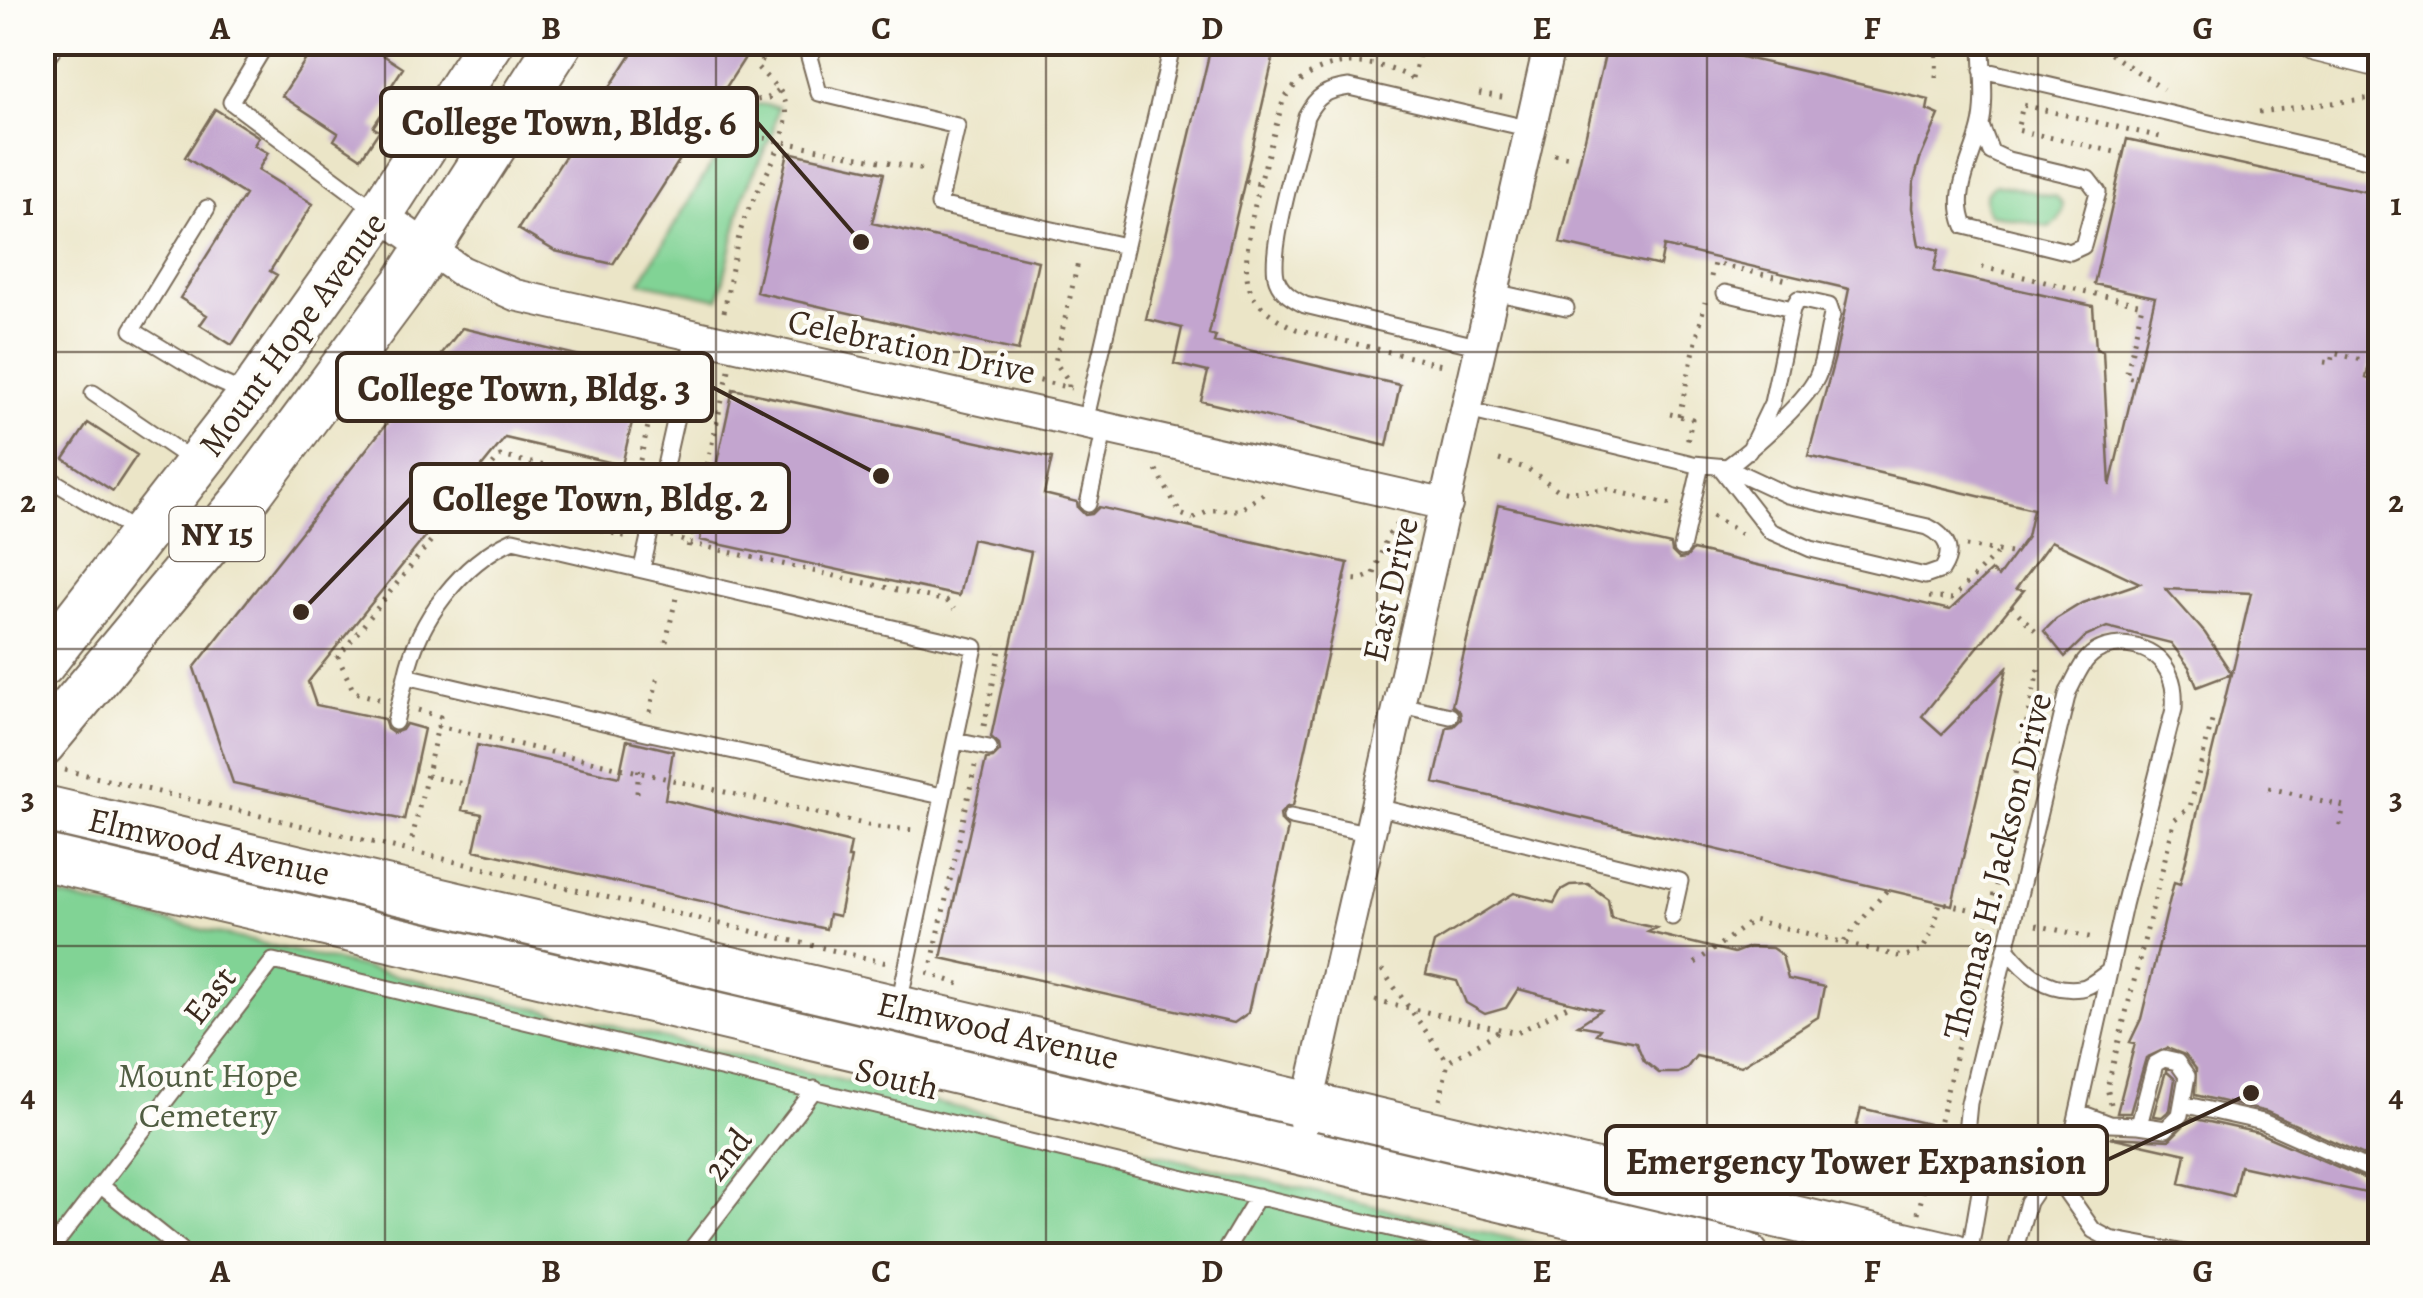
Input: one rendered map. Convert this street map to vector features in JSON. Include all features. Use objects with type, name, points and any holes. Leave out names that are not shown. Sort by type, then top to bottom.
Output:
[{"type":"main road","name":"Mount Hope Avenue","points":[[48,647],[250,395],[380,214],[490,42]]},
{"type":"main road","name":"Mount Hope Avenue","points":[[47,773],[429,249],[560,42]]},
{"type":"main road","name":"Elmwood Avenue","points":[[47,773],[903,987],[1308,1104],[1952,1256]]},
{"type":"main road","name":"Elmwood Avenue","points":[[42,857],[1746,1256]]},
{"type":"street","points":[[42,52],[49,42]]},
{"type":"street","name":"East Drive","points":[[1298,1151],[1550,42]]},
{"type":"street","points":[[2316,42],[2380,58]]},
{"type":"street","name":"Celebration Drive","points":[[380,214],[461,271],[515,295],[1447,505]]},
{"type":"lane","points":[[267,42],[231,102],[380,214]]},
{"type":"lane","points":[[819,42],[809,57],[819,93],[956,126],[939,205],[1125,246]]},
{"type":"lane","points":[[1088,504],[1095,424],[1125,246],[1173,42]]},
{"type":"lane","points":[[1981,126],[1991,152],[2008,160],[2088,179],[2098,192],[2083,246],[2070,252],[1965,226],[1959,212],[1968,160],[1981,126],[1982,42]]},
{"type":"lane","points":[[1982,70],[2380,163]]},
{"type":"lane","points":[[1481,347],[1327,310],[1290,297],[1278,284],[1275,252],[1306,116],[1328,90],[1349,87],[1531,129]]},
{"type":"lane","points":[[207,208],[132,330],[210,378],[250,395]]},
{"type":"lane","points":[[1494,292],[1566,308]]},
{"type":"lane","points":[[1725,293],[1792,309]]},
{"type":"lane","points":[[1724,467],[1749,451],[1817,378],[1832,315],[1830,306],[1798,299],[1792,309],[1772,402],[1749,451]]},
{"type":"lane","points":[[642,568],[694,336]]},
{"type":"lane","points":[[93,393],[197,464]]},
{"type":"lane","points":[[1468,410],[1701,465],[1724,467],[1787,495],[1928,526],[1942,533],[1949,558],[1942,570],[1925,576],[1810,548],[1770,530],[1724,467]]},
{"type":"lane","points":[[1682,548],[1701,465]]},
{"type":"lane","points":[[42,474],[141,534]]},
{"type":"lane","points":[[396,722],[420,632],[472,564],[488,551],[513,540],[975,647],[903,987]]},
{"type":"lane","name":"Thomas H. Jackson Drive","points":[[1969,1256],[1983,1174],[1966,1133],[1969,1103],[2068,692],[2086,659],[2103,648],[2118,644],[2140,648],[2163,662],[2175,689],[2174,710],[2071,1143],[2054,1174],[2041,1183],[2028,1202],[2013,1256]]},
{"type":"lane","points":[[406,676],[942,796]]},
{"type":"lane","points":[[1402,705],[1450,716]]},
{"type":"lane","points":[[955,741],[984,747]]},
{"type":"lane","points":[[1291,816],[1374,821],[1680,881],[1672,917]]},
{"type":"lane","points":[[2006,948],[2026,973],[2054,986],[2084,988],[2109,971]]},
{"type":"lane","name":"South","points":[[273,962],[1507,1256]]},
{"type":"lane","name":"East","points":[[46,1256],[273,962]]},
{"type":"lane","points":[[2078,1112],[2110,1124],[2166,1129],[2180,1116],[2187,1076],[2177,1062],[2164,1058],[2155,1064],[2139,1125]]},
{"type":"lane","name":"2nd","points":[[686,1256],[815,1089]]},
{"type":"lane","points":[[2182,1104],[2263,1122],[2380,1174]]},
{"type":"lane","points":[[2054,1174],[2093,1230],[2110,1239],[2201,1256]]},
{"type":"lane","points":[[100,1185],[189,1256]]},
{"type":"lane","points":[[1222,1256],[1258,1196]]},
{"type":"path","points":[[724,312],[743,222],[782,139],[788,115],[787,99],[757,67],[773,42]]},
{"type":"path","points":[[1199,55],[1202,42]]},
{"type":"path","points":[[1413,78],[1422,42]]},
{"type":"path","points":[[1936,78],[1937,42]]},
{"type":"path","points":[[2093,42],[2174,97]]},
{"type":"path","points":[[1426,82],[1354,62],[1336,63],[1305,74],[1283,100],[1248,238],[1245,268],[1250,291],[1276,320],[1446,366]]},
{"type":"path","points":[[710,112],[727,124],[740,103],[768,98],[779,90]]},
{"type":"path","points":[[1470,91],[1510,98]]},
{"type":"path","points":[[2244,114],[2380,98]]},
{"type":"path","points":[[2124,154],[2017,130],[2023,106],[2165,138]]},
{"type":"path","points":[[723,130],[925,170]]},
{"type":"path","points":[[1551,153],[1570,157]]},
{"type":"path","points":[[1245,180],[1262,184]]},
{"type":"path","points":[[1068,387],[1068,380],[1056,362],[1079,258]]},
{"type":"path","points":[[1710,282],[1714,263],[1803,284]]},
{"type":"path","points":[[1982,266],[2142,305],[2126,377],[2136,379]]},
{"type":"path","points":[[1679,416],[1705,301]]},
{"type":"path","points":[[2324,362],[2331,363],[2333,353],[2375,363],[2379,335]]},
{"type":"path","points":[[623,497],[634,486],[658,383],[656,362]]},
{"type":"path","points":[[687,555],[726,380]]},
{"type":"path","points":[[1670,414],[1692,419],[1688,437]]},
{"type":"path","points":[[412,839],[440,718],[354,692],[338,657],[500,456],[634,486]]},
{"type":"path","points":[[1499,460],[1528,469],[1557,489],[1607,489],[1678,507]]},
{"type":"path","points":[[1156,470],[1181,514],[1193,519],[1211,510],[1240,510],[1264,494]]},
{"type":"path","points":[[466,497],[628,537]]},
{"type":"path","points":[[1192,528],[1193,519]]},
{"type":"path","points":[[1344,579],[1360,580],[1374,574],[1387,536],[1398,524]]},
{"type":"path","points":[[615,536],[617,527]]},
{"type":"path","points":[[670,536],[946,602],[954,609]]},
{"type":"path","points":[[1948,544],[2016,554]]},
{"type":"path","points":[[666,642],[676,598]]},
{"type":"path","points":[[2012,606],[2040,635]]},
{"type":"path","points":[[932,963],[984,747],[1000,650],[993,644]]},
{"type":"path","points":[[2006,815],[2040,662]]},
{"type":"path","points":[[650,714],[660,671]]},
{"type":"path","points":[[2110,1106],[2108,1088],[2139,950],[2175,819],[2190,807],[2213,717]]},
{"type":"path","points":[[438,726],[640,769],[877,827],[917,830]]},
{"type":"path","points":[[637,792],[640,769]]},
{"type":"path","points":[[47,773],[903,987],[962,985]]},
{"type":"path","points":[[427,776],[468,785]]},
{"type":"path","points":[[2269,788],[2344,806],[2338,834]]},
{"type":"path","points":[[1916,1218],[1996,886]]},
{"type":"path","points":[[1843,942],[1887,890]]},
{"type":"path","points":[[1695,963],[1753,920],[1902,957],[1922,951],[1934,928],[1940,902],[2001,916]]},
{"type":"path","points":[[2036,925],[2100,940]]},
{"type":"path","points":[[1382,970],[1448,1062]]},
{"type":"path","points":[[1375,1000],[1517,1033],[1573,1003]]},
{"type":"path","points":[[1440,1100],[1448,1062],[1502,1029]]},
{"type":"green space","points":[[746,107],[778,107],[772,134],[744,194],[719,299],[640,282]]},
{"type":"green space","points":[[1996,184],[2056,197],[2063,205],[2061,216],[2048,227],[1991,214],[1985,197]]},
{"type":"green space","name":"Mount Hope Cemetery","points":[[43,892],[1582,1255],[43,1256]]},
{"type":"building","points":[[317,42],[363,42],[403,68],[386,94],[392,98],[373,127],[379,131],[361,158],[334,140],[338,133],[282,96]]},
{"type":"building","points":[[639,42],[755,42],[613,264],[555,251],[518,229]]},
{"type":"building","points":[[1212,42],[1277,42],[1209,334],[1216,336],[1214,342],[1400,385],[1387,446],[1201,401],[1208,372],[1174,364],[1182,328],[1146,319]]},
{"type":"building","points":[[1608,42],[1701,42],[1725,48],[1724,53],[1929,100],[1927,110],[1939,115],[1913,185],[1912,208],[1919,245],[1939,250],[1934,271],[2093,306],[2096,349],[2103,351],[2110,486],[2155,297],[2094,284],[2127,139],[2380,195],[2380,315],[2366,378],[2380,382],[2380,1162],[2267,1112],[2195,1095],[2196,1069],[2185,1055],[2167,1048],[2146,1058],[2130,1113],[2117,1113],[2135,1043],[2130,1042],[2141,1019],[2174,882],[2180,884],[2231,674],[2197,687],[2189,667],[2171,643],[2107,627],[2085,637],[2065,657],[2044,631],[2056,619],[2082,603],[2140,583],[2051,541],[2016,589],[2024,590],[1922,716],[1942,734],[2007,668],[1952,905],[1434,783],[1447,727],[1461,719],[1452,705],[1498,505],[1671,545],[1679,559],[1693,550],[1950,610],[1991,571],[1998,577],[2027,537],[2033,509],[1808,456],[1849,289],[1664,246],[1660,266],[1560,243]],"holes":[[[2166,589],[2251,593],[2232,674],[2205,633]]]},
{"type":"building","points":[[215,109],[259,137],[254,145],[268,153],[258,170],[313,204],[270,271],[277,275],[232,345],[200,325],[207,315],[180,298],[245,195],[185,157]]},
{"type":"building","points":[[788,152],[884,173],[872,223],[1038,261],[1018,351],[756,292]]},
{"type":"building","points":[[462,328],[644,371],[622,465],[505,438],[308,682],[316,705],[384,719],[393,733],[406,724],[424,729],[404,820],[233,783],[194,668]]},
{"type":"building","points":[[733,389],[1052,458],[1044,494],[1077,502],[1085,515],[1099,507],[1348,563],[1293,806],[1280,814],[1288,828],[1248,1013],[1234,1023],[941,958],[986,759],[1000,751],[991,737],[1031,552],[972,539],[959,596],[700,540]]},
{"type":"building","points":[[88,423],[137,455],[113,491],[64,459]]},
{"type":"building","points":[[627,740],[673,751],[665,799],[851,843],[839,916],[829,914],[826,929],[474,850],[482,814],[462,810],[477,745],[619,777]]},
{"type":"building","points":[[1588,884],[1608,899],[1611,918],[1656,928],[1648,932],[1734,953],[1749,947],[1772,948],[1782,955],[1788,979],[1824,987],[1818,1017],[1741,1066],[1696,1056],[1678,1073],[1659,1073],[1644,1061],[1636,1042],[1596,1034],[1600,1029],[1578,1025],[1601,1010],[1518,989],[1506,1008],[1485,1014],[1466,1003],[1457,981],[1426,974],[1434,943],[1514,893],[1554,903],[1561,890]]},
{"type":"building","points":[[2166,1071],[2175,1079],[2170,1110],[2162,1117],[2153,1116]]},
{"type":"building","points":[[1861,1108],[1928,1124],[1912,1189],[1845,1173]]},
{"type":"building","points":[[2191,1118],[2259,1133],[2380,1185],[2380,1196],[2240,1166],[2233,1196],[2180,1183],[2186,1154],[2110,1137],[2169,1140]]},
{"type":"place","name":"College Town, Bldg. 6","points":[[861,242]]},
{"type":"place","name":"College Town, Bldg. 3","points":[[881,476]]},
{"type":"place","name":"College Town, Bldg. 2","points":[[301,612]]},
{"type":"place","name":"Emergency Tower Expansion","points":[[2251,1093]]}]
